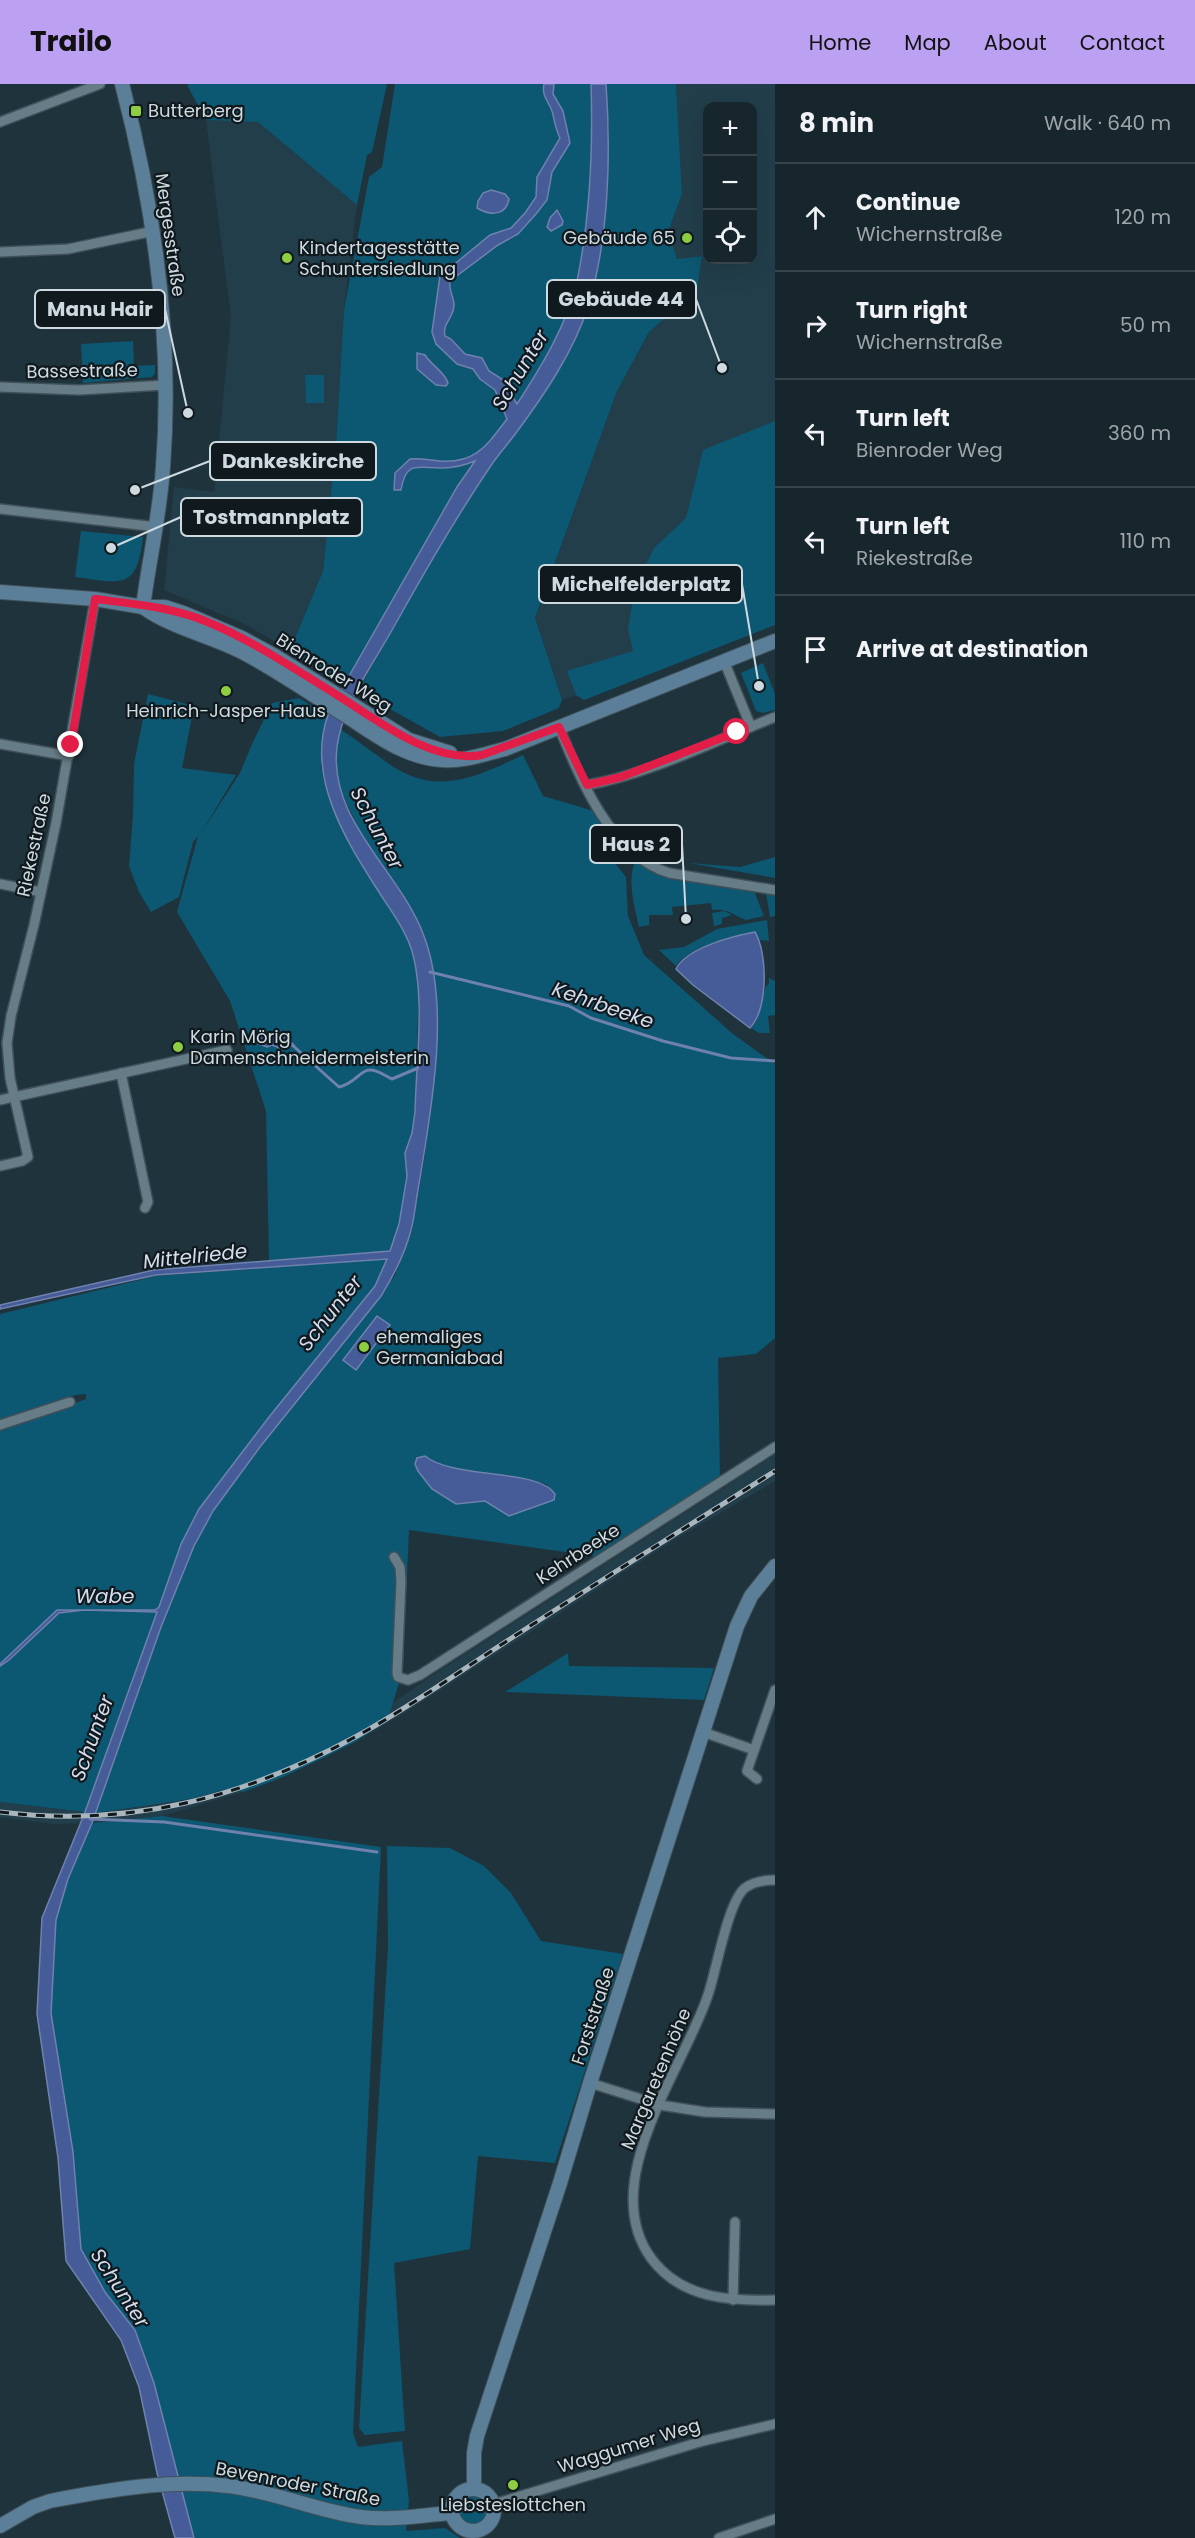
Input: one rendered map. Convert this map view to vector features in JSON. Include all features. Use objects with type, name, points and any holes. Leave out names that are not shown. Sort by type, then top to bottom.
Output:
[{"type":"main road","name":"Mergesstraße","points":[[122,84],[138,146],[154,231],[162,304],[165,385],[163,467],[157,527],[143,607]]},
{"type":"main road","name":"Bienroder Weg","points":[[0,592],[95,599],[143,607],[165,607],[210,623],[275,656],[313,688],[372,725],[424,746],[473,757],[505,749],[775,641]]},
{"type":"main road","name":"Forststraße","points":[[474,2488],[474,2453],[477,2436],[557,2194],[590,2083],[703,1732],[741,1616],[757,1586],[775,1566]]},
{"type":"main road","name":"Bevenroder Straße","points":[[0,2526],[33,2507],[50,2501],[157,2486],[184,2485],[227,2486],[377,2519],[403,2519],[452,2513]]},
{"type":"main road","points":[[474,2488],[488,2495],[494,2504],[494,2517],[489,2533],[465,2530],[456,2523],[452,2513],[452,2504],[464,2490],[474,2488]]},
{"type":"street","points":[[0,122],[100,84]]},
{"type":"street","points":[[0,252],[76,248],[154,231]]},
{"type":"street","name":"Bassestraße","points":[[0,387],[79,390],[165,385]]},
{"type":"street","points":[[0,509],[157,527]]},
{"type":"street","name":"Riekestraße","points":[[0,1166],[22,1161],[28,1157],[14,1097],[7,1052],[11,1016],[41,892],[69,756],[95,599]]},
{"type":"street","points":[[724,662],[751,727]]},
{"type":"street","points":[[587,785],[621,777],[775,717]]},
{"type":"street","points":[[559,727],[600,812],[619,838],[658,870],[775,890]]},
{"type":"street","points":[[0,744],[69,756]]},
{"type":"street","points":[[0,884],[41,892]]},
{"type":"street","points":[[0,1014],[11,1016]]},
{"type":"street","points":[[0,1100],[227,1050]]},
{"type":"street","points":[[121,1073],[148,1202],[145,1208]]},
{"type":"street","points":[[0,1425],[70,1402]]},
{"type":"street","name":"Kehrbeeke","points":[[394,1557],[400,1567],[398,1677],[408,1680],[420,1675],[775,1447]]},
{"type":"street","points":[[757,1779],[747,1771],[775,1690]]},
{"type":"street","points":[[703,1732],[754,1750]]},
{"type":"street","name":"Margaretenhöhe","points":[[775,1880],[755,1882],[744,1888],[737,1897],[699,2024],[660,2105],[643,2147],[635,2176],[633,2208],[639,2236],[657,2265],[674,2281],[697,2292],[733,2300],[775,2300]]},
{"type":"street","points":[[590,2083],[660,2105],[705,2112],[775,2114]]},
{"type":"street","points":[[733,2300],[735,2222]]},
{"type":"street","name":"Waggumer Weg","points":[[494,2504],[703,2441],[775,2424]]},
{"type":"street","points":[[719,2538],[775,2519]]},
{"type":"shaded area","points":[[387,84],[372,152],[367,155],[357,205],[258,122],[206,120],[187,85]]},
{"type":"shaded area","points":[[395,84],[544,84],[545,97],[560,138],[537,177],[536,197],[511,228],[490,235],[440,276],[432,331],[436,344],[457,364],[473,369],[480,379],[495,390],[507,419],[487,445],[472,456],[452,461],[410,459],[401,467],[401,490],[405,474],[411,468],[465,465],[476,460],[457,487],[344,685],[290,650],[323,571],[336,444],[344,310],[369,177],[382,167]],"holes":[[[417,353],[425,355],[437,370],[447,379],[417,369]]]},
{"type":"shaded area","points":[[544,84],[554,84],[553,94],[563,111],[570,143],[552,172],[547,200],[518,234],[498,245],[450,281],[454,305],[445,327],[445,336],[465,354],[482,358],[489,371],[502,379],[517,404],[552,345],[573,297],[588,208],[591,84],[606,84],[607,196],[595,281],[582,324],[547,389],[491,465],[429,565],[361,683],[340,731],[337,747],[337,774],[344,799],[368,845],[413,913],[424,936],[432,964],[436,995],[436,1059],[429,1124],[409,1239],[399,1264],[381,1296],[260,1447],[213,1511],[194,1546],[161,1627],[92,1823],[68,1879],[56,1920],[51,2013],[73,2152],[81,2249],[105,2292],[135,2330],[154,2383],[194,2538],[175,2538],[157,2473],[139,2387],[121,2340],[66,2261],[58,2158],[37,2014],[42,1918],[85,1812],[157,1612],[84,1610],[155,1610],[159,1607],[181,1544],[199,1509],[269,1417],[375,1286],[387,1259],[156,1275],[0,1309],[0,1305],[154,1270],[390,1251],[399,1224],[407,1176],[405,1153],[412,1133],[415,1112],[419,1029],[416,966],[404,932],[353,849],[332,806],[325,784],[322,738],[334,703],[457,487],[475,461],[452,467],[415,468],[406,474],[401,490],[394,490],[395,473],[410,459],[452,461],[472,456],[486,445],[507,419],[495,390],[480,379],[473,369],[457,364],[436,344],[432,332],[440,276],[490,235],[511,228],[536,197],[537,177],[560,138],[543,89]]},
{"type":"shaded area","points":[[554,84],[591,84],[588,209],[577,281],[567,314],[543,361],[516,405],[502,379],[489,371],[482,358],[465,354],[451,339],[445,337],[445,328],[454,305],[450,281],[498,245],[518,234],[547,200],[552,172],[570,143],[563,111],[553,94]],"holes":[[[554,211],[562,225],[554,229],[547,227]]]},
{"type":"shaded area","points":[[606,84],[676,84],[682,194],[668,232],[677,259],[702,256],[697,290],[649,332],[617,391],[535,618],[562,700],[559,708],[503,731],[440,737],[358,691],[433,556],[489,467],[549,386],[577,333],[593,285],[606,194],[609,134]]},
{"type":"shaded area","points":[[676,84],[775,84],[775,625],[584,700],[576,695],[562,700],[535,619],[617,391],[649,332],[697,290],[702,256],[677,259],[668,232],[682,194]]},
{"type":"shaded area","points":[[206,120],[258,122],[357,205],[344,310],[336,444],[323,571],[290,650],[244,624],[164,590],[174,487],[214,492],[231,318]]},
{"type":"shaded area","points":[[491,190],[505,194],[509,199],[505,209],[497,213],[477,208],[483,193]]},
{"type":"shaded area","points":[[557,210],[563,221],[562,225],[551,231],[547,227],[550,218]]},
{"type":"shaded area","points":[[133,341],[134,366],[155,365],[155,374],[152,377],[83,383],[81,344]]},
{"type":"shaded area","points":[[417,353],[425,355],[441,372],[448,383],[446,386],[436,385],[417,369]]},
{"type":"shaded area","points":[[305,375],[324,375],[324,403],[306,403]]},
{"type":"shaded area","points":[[775,421],[775,625],[584,700],[576,695],[567,671],[633,651],[628,629],[635,587],[654,548],[686,518],[703,450]]},
{"type":"shaded area","points":[[81,531],[143,537],[136,567],[131,575],[124,580],[115,581],[75,577]]},
{"type":"shaded area","points":[[763,663],[775,694],[775,710],[763,713],[756,711],[741,673]]},
{"type":"shaded area","points":[[148,694],[194,706],[182,768],[236,775],[201,833],[240,773],[272,703],[299,698],[328,716],[321,766],[325,785],[353,850],[399,922],[411,948],[419,986],[415,1112],[412,1133],[405,1153],[407,1176],[399,1224],[390,1251],[269,1261],[266,1111],[230,1001],[177,912],[198,836],[193,842],[179,897],[151,912],[139,892],[129,866],[134,764]]},
{"type":"shaded area","points":[[340,729],[403,772],[420,779],[437,781],[471,777],[523,755],[543,796],[594,811],[624,850],[613,861],[626,877],[628,916],[644,955],[733,1034],[775,1064],[775,1338],[756,1354],[718,1358],[720,1477],[594,1556],[409,1530],[403,1671],[387,1721],[355,1742],[319,1760],[243,1792],[231,1788],[191,1799],[95,1813],[161,1627],[194,1546],[213,1511],[288,1411],[381,1296],[395,1275],[412,1230],[425,1154],[437,1048],[424,934],[390,877],[367,847],[341,791],[336,773],[336,750]],"holes":[[[425,1456],[454,1469],[511,1476],[548,1485],[545,1502],[509,1516],[485,1501],[456,1504]]]},
{"type":"shaded area","points":[[775,857],[775,878],[689,863],[740,867]]},
{"type":"shaded area","points":[[636,860],[657,873],[690,882],[754,891],[764,916],[746,920],[726,911],[712,910],[711,903],[672,907],[673,915],[649,915],[649,925],[639,927],[632,884]]},
{"type":"shaded area","points":[[766,893],[775,894],[775,916],[770,917]]},
{"type":"shaded area","points":[[724,911],[732,915],[722,918],[722,924],[714,926],[712,913]]},
{"type":"shaded area","points":[[767,920],[769,941],[760,940],[755,932],[736,936],[700,948],[681,959],[676,966],[659,950],[684,947],[717,929]]},
{"type":"shaded area","points":[[755,932],[762,954],[764,981],[760,1008],[750,1028],[693,985],[676,969],[689,955],[700,949],[723,940]]},
{"type":"shaded area","points":[[769,978],[775,981],[775,1015],[768,1016],[770,1033],[759,1033],[751,1028],[756,1022]]},
{"type":"shaded area","points":[[263,1034],[283,1035],[294,1045],[282,1049],[256,1043],[257,1038]]},
{"type":"shaded area","points":[[387,1259],[375,1286],[269,1417],[199,1509],[159,1606],[155,1610],[57,1610],[0,1664],[0,1430],[86,1399],[86,1394],[76,1395],[0,1420],[0,1314],[156,1276]]},
{"type":"shaded area","name":"ehemaliges Germaniabad","points":[[377,1316],[390,1325],[356,1370],[343,1360]]},
{"type":"shaded area","points":[[775,1455],[775,1481],[671,1542],[398,1717],[355,1742],[283,1777],[243,1792],[162,1816],[92,1823],[53,1824],[0,1817],[0,1802],[95,1813],[191,1799],[357,1728],[430,1677]]},
{"type":"shaded area","points":[[425,1456],[456,1468],[532,1480],[546,1486],[555,1494],[554,1500],[509,1516],[485,1501],[456,1504],[432,1489],[418,1471],[415,1464],[417,1458]]},
{"type":"shaded area","points":[[57,1610],[84,1610],[59,1613],[0,1666]]},
{"type":"shaded area","points":[[84,1610],[157,1611],[85,1812],[0,1802],[0,1666],[57,1614]]},
{"type":"shaded area","points":[[568,1653],[569,1666],[714,1668],[704,1700],[505,1692]]},
{"type":"shaded area","points":[[162,1816],[381,1847],[353,2433],[358,2447],[402,2441],[409,2501],[406,2531],[445,2528],[460,2538],[194,2538],[154,2383],[135,2330],[105,2292],[81,2249],[73,2152],[51,2013],[56,1920],[68,1879],[92,1823]]},
{"type":"shaded area","points":[[387,1846],[450,1848],[484,1866],[511,1893],[541,1941],[623,1954],[555,2163],[478,2156],[470,2249],[394,2263],[405,2431],[365,2435],[359,2428],[388,1947]]},
{"type":"shaded area","points":[[473,2495],[484,2499],[488,2510],[484,2521],[473,2525],[462,2521],[458,2510],[462,2499]]},
{"type":"waterway","name":"Kehrbeeke","points":[[430,972],[569,1006],[591,1018],[663,1041],[731,1058],[775,1061]]},
{"type":"waterway","points":[[290,1043],[339,1087],[366,1071],[372,1070],[392,1079],[418,1068]]},
{"type":"waterway","points":[[90,1819],[164,1822],[377,1852]]},
{"type":"railway","points":[[0,1812],[48,1816],[95,1816],[140,1811],[228,1792],[314,1758],[396,1713],[775,1471]]},
{"type":"place","name":"Butterberg","points":[[136,111]]},
{"type":"place","name":"Gebäude 65","points":[[687,238]]},
{"type":"place","name":"Kindertagesstätte Schuntersiedlung","points":[[287,258]]},
{"type":"place","name":"Gebäude 44","points":[[722,368]]},
{"type":"place","name":"Manu Hair","points":[[188,413]]},
{"type":"place","name":"Dankeskirche","points":[[135,490]]},
{"type":"place","name":"Tostmannplatz","points":[[111,548]]},
{"type":"place","name":"Michelfelderplatz","points":[[759,686]]},
{"type":"place","name":"Heinrich-Jasper-Haus","points":[[226,691]]},
{"type":"place","name":"Haus 2","points":[[686,919]]},
{"type":"place","name":"Karin Mörig Damenschneidermeisterin","points":[[178,1047]]},
{"type":"place","name":"ehemaliges Germaniabad","points":[[364,1347]]},
{"type":"place","name":"Liebsteslottchen","points":[[513,2485]]},
{"type":"route","points":[[71,745],[95,599],[143,607],[165,607],[210,623],[275,656],[402,737],[439,751],[473,757],[505,749],[559,727],[587,785],[605,782],[647,768],[737,732]]},
{"type":"water label","name":"Schunter","points":[[520,370]]},
{"type":"water label","name":"Schunter","points":[[377,828]]},
{"type":"water label","name":"Mittelriede","points":[[195,1256]]},
{"type":"water label","name":"Schunter","points":[[330,1313]]},
{"type":"water label","name":"Wabe","points":[[105,1596]]},
{"type":"water label","name":"Schunter","points":[[92,1738]]},
{"type":"water label","name":"Schunter","points":[[120,2288]]}]
